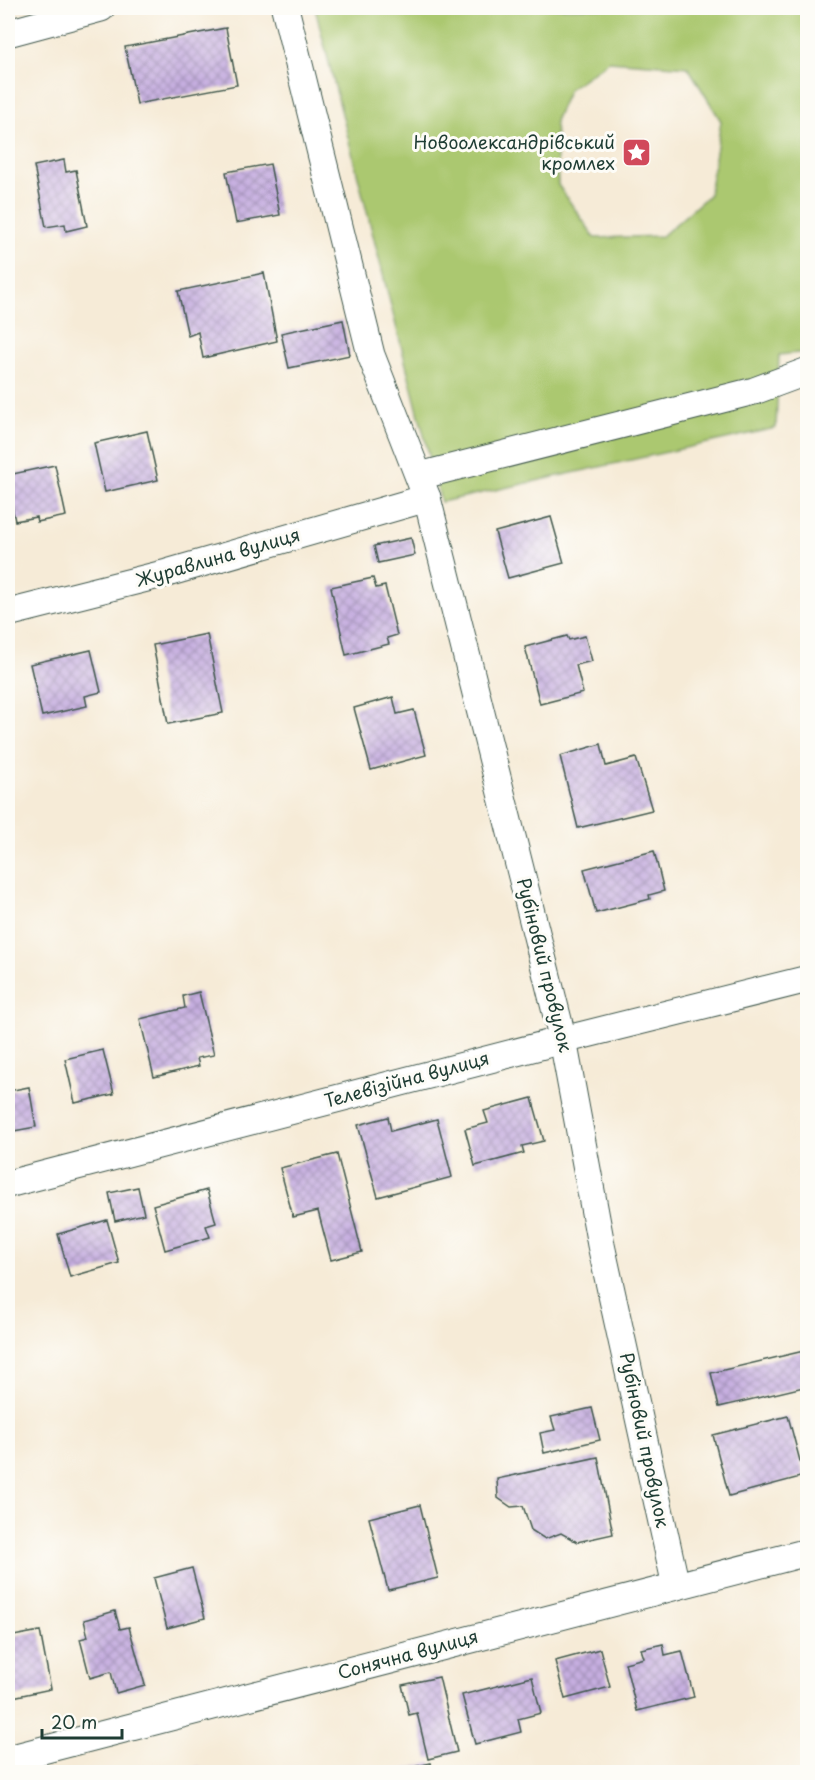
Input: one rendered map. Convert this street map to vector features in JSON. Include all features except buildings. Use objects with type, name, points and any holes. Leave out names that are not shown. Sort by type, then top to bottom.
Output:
[{"type":"street","points":[[8,33],[101,8]]},
{"type":"street","name":"Рубіновий провулок","points":[[285,8],[371,355],[423,487],[563,1040],[601,1245],[676,1586]]},
{"type":"street","name":"Журавлина вулиця","points":[[8,613],[167,573],[423,487],[754,391],[807,370]]},
{"type":"street","name":"Телевізійна вулиця","points":[[8,1184],[807,979]]},
{"type":"street","name":"Сонячна вулиця","points":[[8,1759],[807,1552]]},
{"type":"green space","points":[[315,8],[807,8],[807,352],[779,355],[776,428],[441,502]],"holes":[[[609,61],[688,67],[721,121],[709,195],[662,236],[595,238],[558,185],[555,121],[569,89]]]},
{"type":"place","name":"Новоолександрівський кромлех","points":[[636,153]]}]
